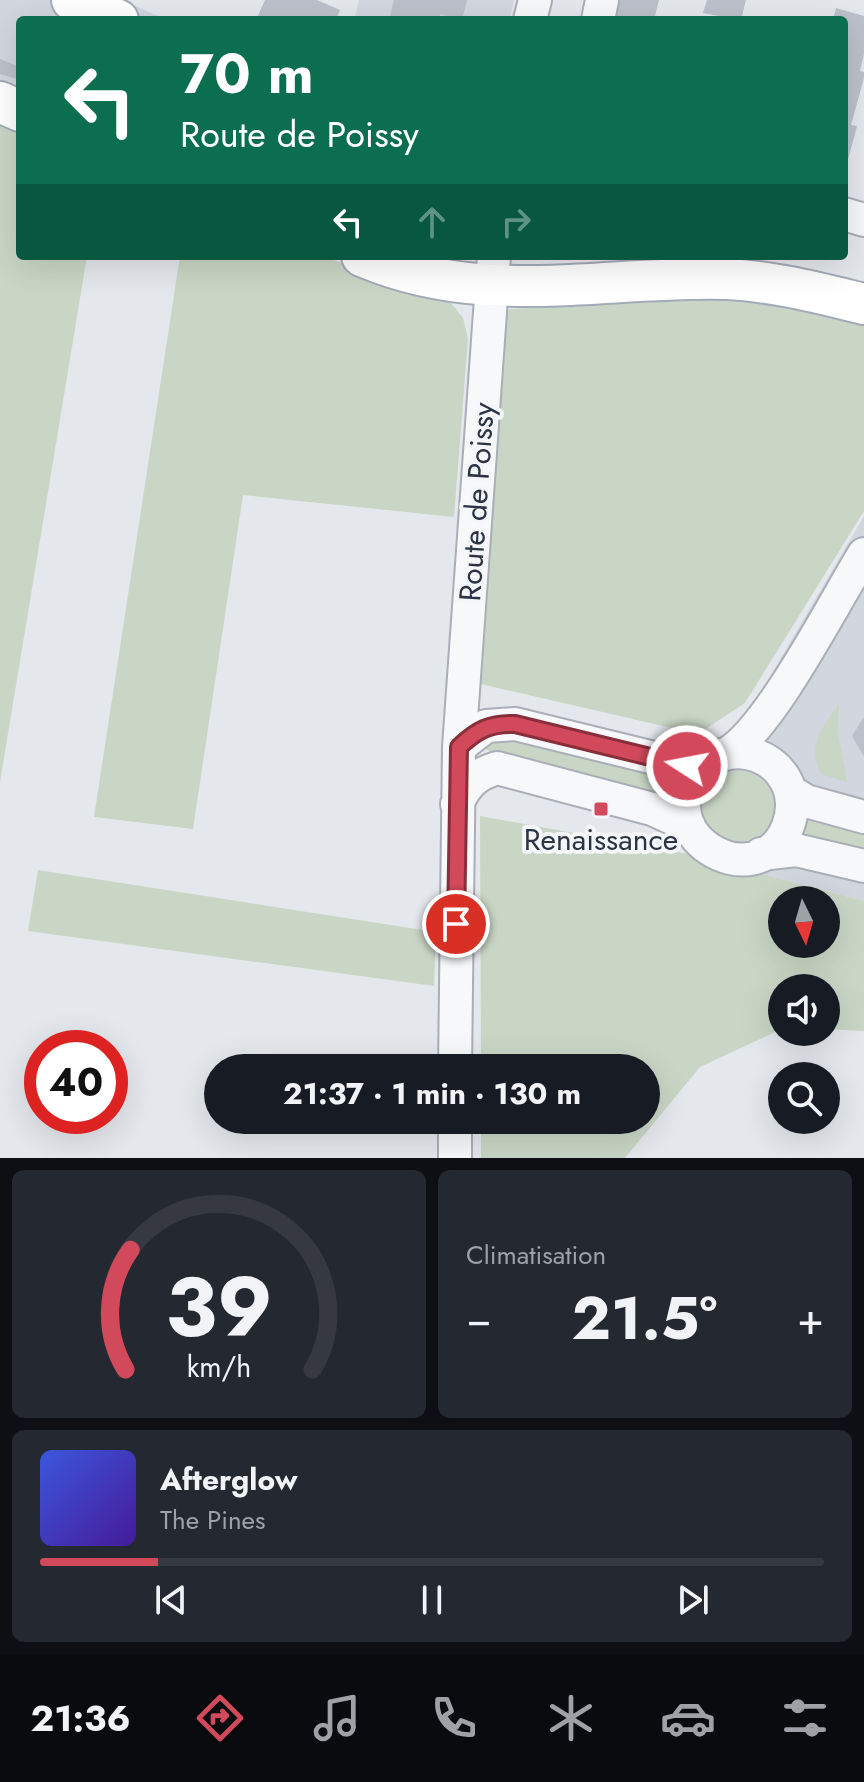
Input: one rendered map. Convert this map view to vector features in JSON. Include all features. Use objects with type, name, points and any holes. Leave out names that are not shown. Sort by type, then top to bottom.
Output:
[{"type":"main road","points":[[72,0],[109,16]]},
{"type":"main road","points":[[375,260],[444,282],[492,272],[726,279],[790,286],[864,304]]},
{"type":"main road","points":[[776,260],[864,283]]},
{"type":"street","name":"Route de Poissy","points":[[455,1054],[459,747],[492,272]]},
{"type":"street","points":[[864,554],[771,706],[747,738],[693,777],[685,810],[689,826],[698,841],[719,856],[736,859],[796,850],[864,866]]},
{"type":"street","points":[[761,854],[786,831],[792,815],[780,732],[793,703],[864,595]]},
{"type":"street","points":[[459,747],[486,726],[515,724],[664,763],[687,766],[754,755],[769,762],[806,801],[864,817]]},
{"type":"street","points":[[457,804],[465,785],[482,773],[497,768],[652,809],[689,826]]},
{"type":"street","points":[[455,1134],[455,1158]]},
{"type":"shaded area","points":[[0,0],[122,0],[158,16],[16,16],[16,131],[0,125]]},
{"type":"shaded area","points":[[359,0],[514,0],[510,16],[355,16]]},
{"type":"shaded area","points":[[864,516],[864,901],[840,895],[840,886],[808,886],[688,854],[730,745]]},
{"type":"green space","points":[[0,125],[16,131],[16,260],[86,260],[0,782]]},
{"type":"green space","points":[[179,260],[334,260],[365,272],[443,293],[463,318],[468,339],[454,517],[243,495],[193,829],[94,817]]},
{"type":"green space","points":[[725,295],[864,322],[864,511],[745,703],[698,734],[476,683],[489,426],[501,405],[498,310]]},
{"type":"green space","points":[[839,703],[838,731],[847,782],[821,774],[815,754],[818,737]]},
{"type":"green space","points":[[515,733],[682,774],[672,806],[504,760],[483,747]]},
{"type":"green space","points":[[739,771],[760,777],[770,787],[776,808],[770,829],[760,839],[739,845],[718,839],[708,829],[702,808],[708,787],[718,777]]},
{"type":"green space","points":[[794,809],[864,828],[864,859],[786,838]]},
{"type":"green space","points":[[480,816],[688,854],[808,886],[768,886],[768,958],[840,958],[840,895],[864,901],[864,1031],[840,1030],[840,974],[768,974],[768,1035],[700,1067],[660,1116],[660,1054],[481,1054]]},
{"type":"green space","points":[[38,870],[436,932],[434,986],[28,931]]},
{"type":"green space","points":[[481,1134],[645,1134],[625,1158],[481,1158]]},
{"type":"building","points":[[265,0],[317,0],[340,10],[338,16],[258,16]]},
{"type":"building","points":[[394,0],[467,0],[463,16],[390,16]]},
{"type":"building","points":[[619,0],[659,0],[655,16],[615,16]]},
{"type":"building","points":[[707,0],[746,0],[742,16],[703,13]]},
{"type":"building","points":[[836,8],[864,16],[864,54],[860,71],[864,72],[864,78],[851,125],[857,126],[848,160],[848,16],[834,16]]},
{"type":"building","points":[[0,59],[16,65],[16,79],[0,74]]},
{"type":"building","points":[[864,717],[864,757],[852,736]]},
{"type":"place","name":"Renaissance","points":[[601,809]]},
{"type":"route","points":[[456,924],[459,747],[470,736],[496,723],[515,724],[664,763],[687,766]]}]
